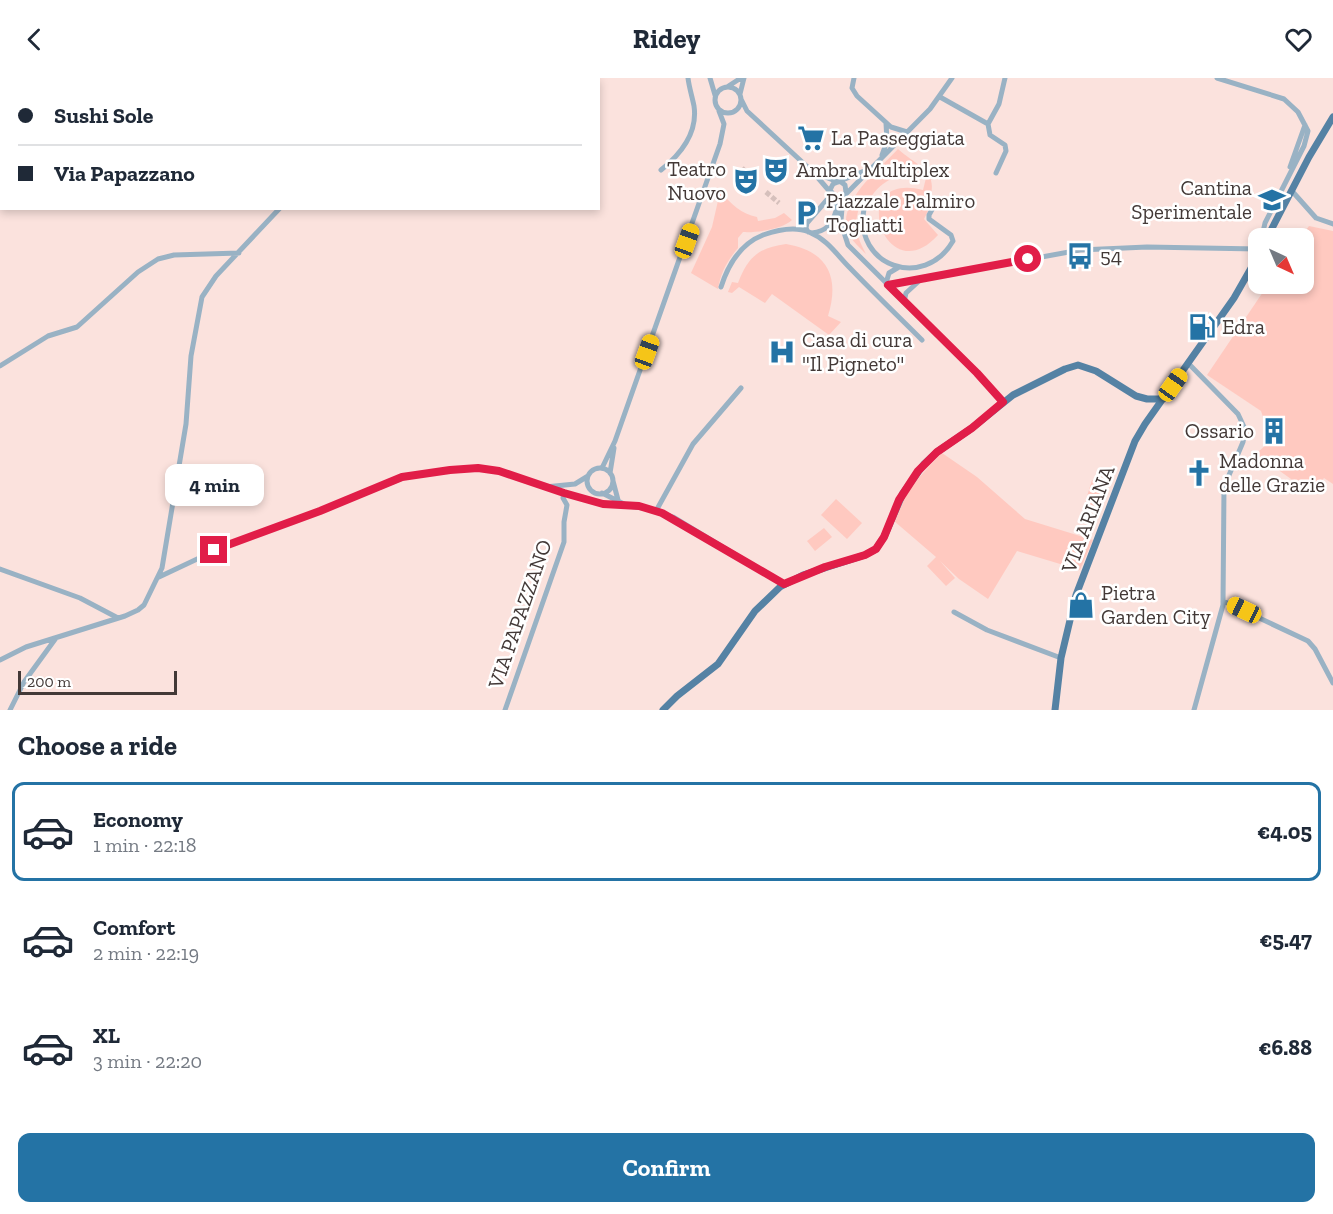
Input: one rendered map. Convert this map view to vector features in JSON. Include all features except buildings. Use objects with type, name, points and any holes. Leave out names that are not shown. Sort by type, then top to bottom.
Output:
[{"type":"main road","points":[[1272,228],[1311,151],[1333,117]]},
{"type":"main road","name":"VIA ARIANA","points":[[1055,710],[1061,658],[1079,586],[1134,445],[1141,430],[1234,298],[1248,274]]},
{"type":"main road","points":[[663,710],[718,664],[755,611],[784,584],[876,549],[884,537],[899,500],[918,471],[937,452],[1015,394],[1062,370],[1078,365],[1096,370],[1136,396],[1163,399]]},
{"type":"street","points":[[661,170],[682,150],[692,131],[694,110],[688,78]]},
{"type":"street","points":[[711,78],[725,87],[735,89],[747,111],[813,172],[832,194],[839,198],[844,196],[940,97],[952,78]]},
{"type":"street","points":[[711,78],[715,104],[723,121],[724,130]]},
{"type":"street","points":[[715,95],[743,78]]},
{"type":"street","points":[[602,468],[615,441],[724,130],[735,111],[743,78]]},
{"type":"street","points":[[854,78],[852,86],[854,93],[894,130],[907,132]]},
{"type":"street","points":[[996,173],[1006,148],[1004,144],[990,135],[988,124],[999,104],[1005,78]]},
{"type":"street","points":[[1217,78],[1282,98],[1295,109],[1308,134],[1306,143],[1264,228]]},
{"type":"street","points":[[940,97],[988,124]]},
{"type":"street","points":[[719,111],[727,113],[747,111]]},
{"type":"street","points":[[878,162],[887,144],[886,123]]},
{"type":"street","points":[[873,167],[832,186],[836,209],[848,245],[977,373],[1003,402]]},
{"type":"street","points":[[813,172],[846,187],[840,222]]},
{"type":"street","points":[[1292,191],[1316,218],[1333,224]]},
{"type":"street","points":[[809,233],[806,228],[807,223],[832,194]]},
{"type":"street","points":[[864,209],[863,222],[866,238],[873,251],[885,261],[898,267],[912,268],[930,263],[941,256],[952,242],[951,235],[929,219],[934,206]]},
{"type":"street","points":[[809,233],[829,227],[836,209]]},
{"type":"street","points":[[0,660],[23,648],[118,618],[144,605],[159,577],[172,515],[199,304],[216,276],[278,210]]},
{"type":"street","points":[[721,287],[734,259],[748,244],[762,236],[795,229],[809,233],[829,244],[922,340]]},
{"type":"street","points":[[838,254],[848,245]]},
{"type":"street","points":[[887,284],[919,281],[1086,250],[1248,249]]},
{"type":"street","points":[[0,366],[48,336],[76,327],[155,261],[173,255],[239,252]]},
{"type":"street","points":[[845,263],[856,253]]},
{"type":"street","points":[[872,269],[885,261]]},
{"type":"street","points":[[887,284],[889,273],[898,267]]},
{"type":"street","points":[[904,302],[908,290],[919,281]]},
{"type":"street","points":[[909,326],[919,316]]},
{"type":"street","points":[[1188,363],[1239,414],[1245,429],[1243,442],[1226,480],[1224,490],[1223,601],[1210,658],[1194,710]]},
{"type":"street","points":[[656,511],[693,444],[741,388]]},
{"type":"street","points":[[615,441],[610,473],[618,500]]},
{"type":"street","points":[[159,577],[224,546],[408,476],[483,468],[608,505],[656,511],[678,520],[784,584]]},
{"type":"street","points":[[575,484],[594,470],[602,468],[610,473]]},
{"type":"street","points":[[588,476],[588,484],[592,490]]},
{"type":"street","points":[[602,493],[608,490],[613,481]]},
{"type":"street","points":[[545,487],[575,484],[602,493],[628,506]]},
{"type":"street","name":"VIA PAPAZZANO","points":[[505,710],[564,542],[567,506],[563,498],[564,493]]},
{"type":"street","points":[[0,569],[80,598],[118,618]]},
{"type":"street","points":[[1223,601],[1310,642],[1333,683]]},
{"type":"street","points":[[954,612],[991,632],[1061,658]]},
{"type":"street","points":[[10,710],[24,682],[57,637]]},
{"type":"shaded area","points":[[898,149],[926,171],[930,177],[932,184],[928,204],[930,207],[924,219],[938,235],[919,249],[902,250],[889,241],[881,227],[879,211],[885,197],[899,189],[923,190],[926,178],[907,175],[898,177],[889,180],[875,191],[866,209],[859,208],[856,221],[857,232],[866,254],[848,233],[846,221],[848,210],[861,187]]},
{"type":"shaded area","points":[[720,192],[741,211],[757,217],[758,221],[775,218],[784,213],[792,220],[769,230],[743,232],[738,238],[738,248],[723,272],[718,289],[691,273],[712,227]]},
{"type":"shaded area","points":[[1309,226],[1333,231],[1333,484],[1324,478],[1312,494],[1256,454],[1271,440],[1261,411],[1207,375],[1262,294],[1314,294],[1314,228],[1308,228]]},
{"type":"shaded area","points":[[786,244],[812,253],[827,268],[832,289],[828,316],[841,322],[829,335],[772,294],[765,303],[739,287],[732,293],[728,292],[732,282],[738,283],[746,266],[755,255],[768,248]]},
{"type":"shaded area","points":[[942,453],[977,477],[1025,519],[1093,540],[1080,570],[1017,551],[988,599],[959,579],[940,561],[955,578],[946,586],[927,566],[936,557],[894,521],[908,492]]},
{"type":"shaded area","points":[[1092,480],[1106,484],[1098,510],[1084,506]]},
{"type":"shaded area","points":[[836,499],[862,523],[847,539],[821,515]]},
{"type":"shaded area","points":[[824,528],[832,537],[815,551],[807,541]]},
{"type":"tunnel","points":[[742,168],[755,181]]},
{"type":"tunnel","points":[[766,192],[779,203]]},
{"type":"place","name":"La Passeggiata","points":[[811,138]]},
{"type":"place","name":"Ambra Multiplex","points":[[776,170]]},
{"type":"place","name":"Teatro Nuovo","points":[[746,181]]},
{"type":"place","name":"Cantina Sperimentale","points":[[1272,200]]},
{"type":"place","name":"Piazzale Palmiro Togliatti","points":[[806,213]]},
{"type":"place","name":"54","points":[[1080,256]]},
{"type":"place","name":"Edra","points":[[1202,327]]},
{"type":"place","name":"Casa di cura \"Il Pigneto\"","points":[[782,352]]},
{"type":"place","name":"Ossario","points":[[1274,431]]},
{"type":"place","name":"Madonna delle Grazie","points":[[1199,473]]},
{"type":"place","name":"Pietra Garden City","points":[[1081,605]]},
{"type":"route","points":[[214,550],[320,511],[402,477],[478,468],[499,471],[603,504],[639,506],[662,513],[678,520],[784,584],[796,577],[865,555],[878,547],[899,500],[924,464],[945,445],[982,421],[1003,402],[888,285],[1028,259]]}]
